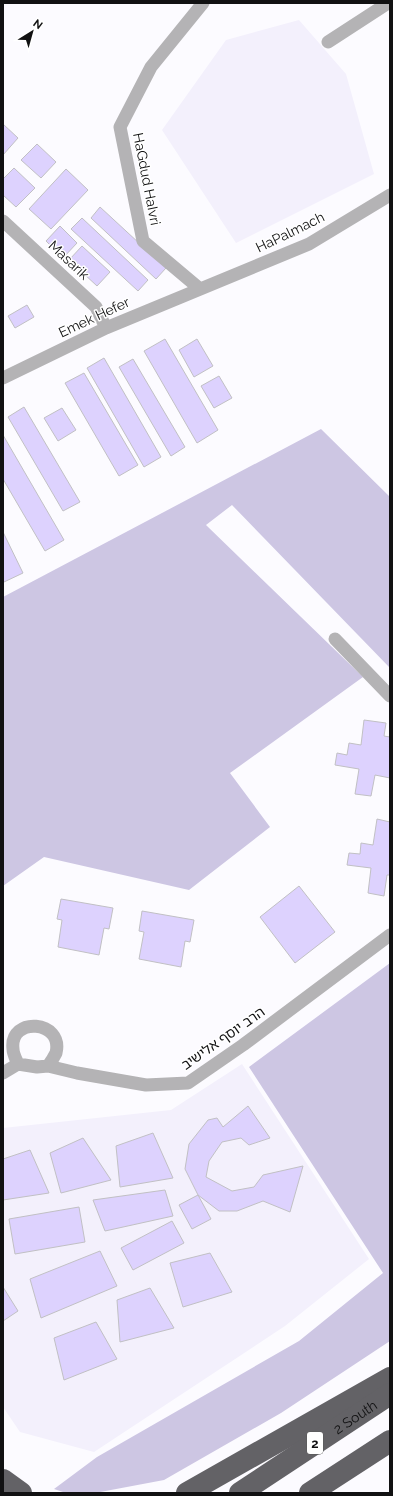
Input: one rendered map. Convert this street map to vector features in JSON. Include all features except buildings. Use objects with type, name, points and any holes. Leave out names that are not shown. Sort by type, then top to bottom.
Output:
[{"type":"highway","points":[[187,1493],[390,1378]]},
{"type":"highway","name":"2 South","points":[[240,1493],[390,1394]]},
{"type":"highway","points":[[310,1493],[390,1441]]},
{"type":"highway","points":[[3,1480],[21,1493]]},
{"type":"street","name":"HaGdud HaIvri","points":[[200,289],[143,241],[120,127],[151,67],[203,3]]},
{"type":"street","points":[[328,42],[388,3]]},
{"type":"street","name":"HaPalmach","points":[[200,289],[309,244],[390,195]]},
{"type":"street","name":"Masarik","points":[[3,221],[96,307],[106,328]]},
{"type":"street","name":"Emek Hefer","points":[[3,378],[106,328],[200,289]]},
{"type":"street","points":[[335,639],[390,696]]},
{"type":"street","name":"הרב יוסף אלישיב","points":[[48,1066],[146,1086],[188,1083],[244,1045],[390,935]]},
{"type":"street","points":[[3,1073],[18,1064],[37,1067],[48,1066],[55,1054],[56,1047],[52,1034],[46,1029],[33,1025],[20,1031],[15,1037],[13,1050],[18,1064]]},
{"type":"shaded area","points":[[299,20],[346,74],[374,174],[236,243],[162,130],[226,40]]},
{"type":"shaded area","points":[[321,429],[390,497],[390,668],[232,505],[206,525],[363,677],[230,773],[270,827],[189,890],[44,857],[3,886],[3,597]]},
{"type":"shaded area","points":[[390,963],[390,1341],[281,1413],[164,1480],[95,1493],[66,1493],[54,1489],[97,1457],[299,1341],[383,1273],[249,1067]]},
{"type":"shaded area","points":[[242,1064],[369,1259],[285,1326],[94,1452],[20,1432],[3,1407],[3,1128],[171,1110]]}]
